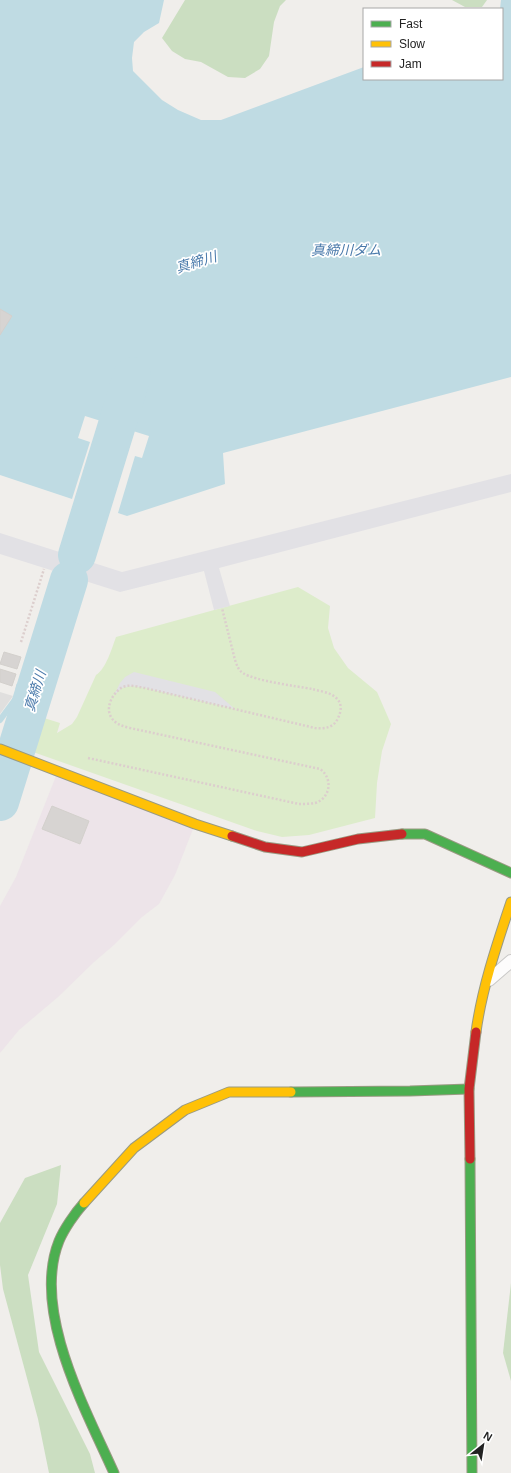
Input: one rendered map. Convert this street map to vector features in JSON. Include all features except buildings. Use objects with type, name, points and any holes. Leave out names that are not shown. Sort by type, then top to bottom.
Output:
[{"type":"street","points":[[1,749],[195,824],[265,847],[302,852],[358,839],[394,834],[425,834],[511,874]]},
{"type":"street","points":[[472,1473],[469,1089],[478,1018],[494,950],[511,902]]},
{"type":"street","points":[[114,1473],[72,1377],[54,1319],[51,1292],[53,1264],[59,1241],[78,1210],[134,1148],[185,1110],[229,1092],[402,1092],[469,1089]]},
{"type":"lane","points":[[487,982],[511,961]]},
{"type":"path","points":[[21,642],[44,569]]},
{"type":"path","points":[[84,757],[299,804],[315,803],[322,798],[328,790],[329,782],[326,774],[320,769],[121,726],[110,715],[110,705],[114,695],[122,688],[132,686],[315,728],[322,729],[334,725],[338,720],[341,710],[341,705],[334,696],[317,690],[244,674],[237,668],[222,608]]},
{"type":"shaded area","points":[[511,474],[511,492],[219,568],[230,606],[214,610],[204,571],[120,592],[0,554],[0,533],[122,572]]},
{"type":"shaded area","points":[[134,672],[215,692],[235,709],[132,686],[122,688],[114,695],[125,677]]},
{"type":"shaded area","points":[[0,692],[13,696],[0,714]]},
{"type":"shaded area","points":[[58,771],[195,824],[175,875],[159,904],[142,917],[58,997],[19,1030],[0,1053],[0,906],[16,877]]},
{"type":"green space","points":[[185,0],[286,0],[280,6],[274,22],[269,56],[260,69],[245,78],[228,77],[201,62],[185,59],[172,51],[162,38]]},
{"type":"green space","points":[[452,0],[487,0],[482,7],[465,7]]},
{"type":"green space","points":[[298,587],[330,606],[328,628],[334,648],[348,668],[377,692],[391,724],[382,751],[377,783],[375,818],[309,835],[282,837],[257,831],[33,752],[44,718],[60,723],[57,733],[72,724],[77,717],[96,675],[106,663],[116,637]]},
{"type":"green space","points":[[61,1165],[57,1204],[28,1275],[39,1352],[90,1454],[95,1473],[49,1473],[38,1419],[3,1289],[0,1265],[0,1223],[25,1178]]},
{"type":"green space","points":[[511,1283],[511,1381],[503,1353]]},
{"type":"water","name":"真締川ダム","points":[[0,0],[164,0],[159,23],[144,32],[134,42],[132,58],[133,71],[162,100],[178,110],[201,120],[221,120],[363,67],[363,80],[503,80],[503,8],[500,8],[501,0],[511,0],[511,377],[223,453],[225,484],[127,516],[118,513],[135,456],[142,458],[149,436],[85,416],[78,438],[90,442],[72,499],[0,475]]},
{"type":"waterway","name":"真締川","points":[[77,555],[132,376]]},
{"type":"waterway","name":"真締川","points":[[0,802],[69,580]]},
{"type":"waterway","points":[[0,720],[17,697],[19,686],[34,691]]},
{"type":"traffic: fast","points":[[402,834],[425,834],[511,873]]},
{"type":"traffic: fast","points":[[291,1092],[469,1089]]},
{"type":"traffic: fast","points":[[470,1159],[472,1473]]},
{"type":"traffic: fast","points":[[84,1203],[70,1221],[59,1241],[52,1268],[52,1298],[57,1329],[66,1360],[77,1390],[114,1473]]},
{"type":"traffic: slow","points":[[0,749],[195,824],[232,836]]},
{"type":"traffic: slow","points":[[476,1032],[486,983],[511,902]]},
{"type":"traffic: slow","points":[[84,1203],[134,1148],[185,1110],[229,1092],[291,1092]]},
{"type":"traffic: jam","points":[[232,836],[265,847],[302,852],[358,839],[402,834]]},
{"type":"traffic: jam","points":[[470,1159],[469,1089],[476,1032]]}]
